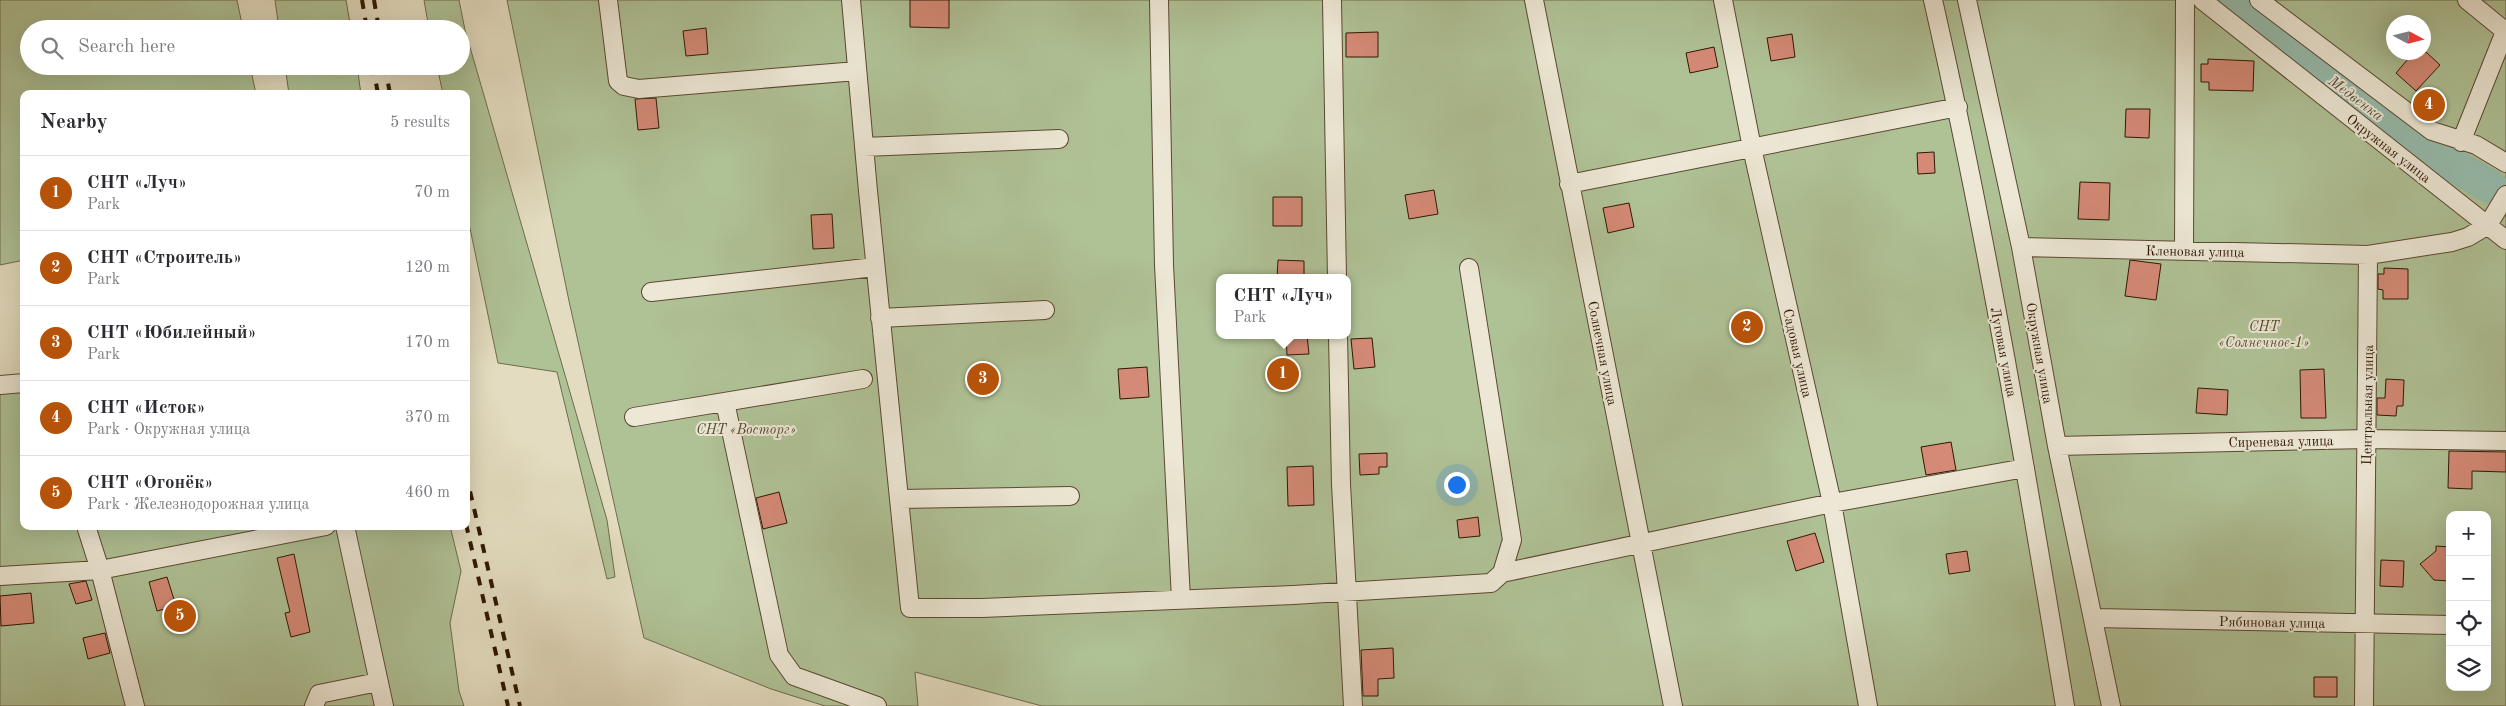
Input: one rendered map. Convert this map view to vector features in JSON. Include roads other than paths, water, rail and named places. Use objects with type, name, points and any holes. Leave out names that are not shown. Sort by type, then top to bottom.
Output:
[{"type":"street","points":[[608,0],[618,81],[624,86],[640,89],[857,71]]},
{"type":"street","points":[[851,0],[875,267],[910,608],[982,608],[1182,600],[1491,583],[1502,573],[1512,540],[1469,268]]},
{"type":"street","points":[[1159,0],[1164,265],[1182,600]]},
{"type":"street","points":[[1332,0],[1337,274]]},
{"type":"street","name":"Солнечная улица","points":[[1534,0],[1673,706]]},
{"type":"street","name":"Садовая улица","points":[[1724,0],[1752,148],[1832,503],[1868,706]]},
{"type":"street","name":"Луговая улица","points":[[1933,0],[1958,107],[2026,468],[2065,706]]},
{"type":"street","name":"Окружная улица","points":[[1967,0],[2021,248],[2057,446],[2111,706]]},
{"type":"street","points":[[2184,251],[2185,0]]},
{"type":"street","name":"Окружная улица","points":[[2202,0],[2506,240]]},
{"type":"street","points":[[2259,0],[2432,131],[2476,145],[2506,163]]},
{"type":"street","points":[[2462,142],[2506,30],[2467,0]]},
{"type":"street","points":[[1569,184],[1958,107]]},
{"type":"street","points":[[864,147],[1059,139]]},
{"type":"street","points":[[2368,255],[2452,242],[2468,237],[2488,225],[2504,199]]},
{"type":"street","name":"Кленовая улица","points":[[2021,248],[2368,255]]},
{"type":"street","name":"Центральная улица","points":[[2364,706],[2368,255]]},
{"type":"street","points":[[651,292],[875,267]]},
{"type":"street","points":[[880,318],[1045,310]]},
{"type":"street","points":[[1338,339],[1341,484],[1353,706]]},
{"type":"street","points":[[634,417],[863,379]]},
{"type":"street","points":[[0,385],[20,383]]},
{"type":"street","points":[[725,402],[779,655],[794,676],[877,706]]},
{"type":"street","name":"Сиреневая улица","points":[[2057,446],[2367,439],[2506,441]]},
{"type":"street","points":[[1502,573],[1642,545],[1832,503],[2026,468]]},
{"type":"street","points":[[899,499],[1070,496]]},
{"type":"street","points":[[87,530],[100,570],[135,706]]},
{"type":"street","points":[[0,576],[100,570],[305,530]]},
{"type":"street","points":[[346,530],[384,706]]},
{"type":"street","name":"Рябиновая улица","points":[[2094,618],[2446,625]]},
{"type":"street","points":[[314,706],[319,694],[378,682]]},
{"type":"waterway","name":"Медвенка","points":[[2228,0],[2423,148],[2491,187]]},
{"type":"railway","points":[[362,0],[365,20]]},
{"type":"railway","points":[[374,0],[377,20]]},
{"type":"railway","points":[[375,75],[377,90]]},
{"type":"railway","points":[[387,75],[389,90]]},
{"type":"railway","points":[[470,491],[520,706]]},
{"type":"railway","points":[[467,530],[508,706]]},
{"type":"place","name":"СНТ «Исток»","points":[[2429,105]]},
{"type":"place","name":"СНТ «Строитель»","points":[[1747,327]]},
{"type":"place","name":"СНТ «Луч»","points":[[1283,374]]},
{"type":"place","name":"СНТ «Юбилейный»","points":[[983,379]]},
{"type":"place","name":"СНТ «Огонёк»","points":[[180,616]]},
{"type":"park label","name":"СНТ «Солнечное-1»","points":[[2264,334]]},
{"type":"park label","name":"СНТ «Восторг»","points":[[746,429]]}]
